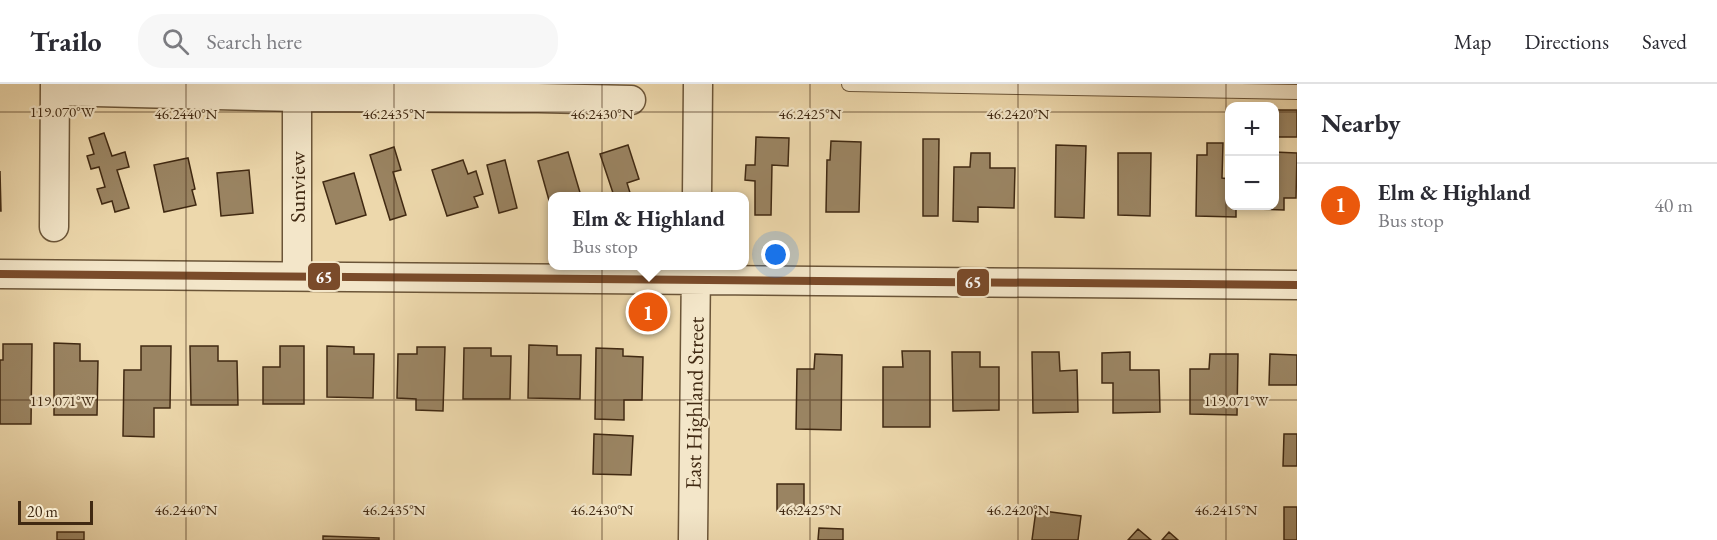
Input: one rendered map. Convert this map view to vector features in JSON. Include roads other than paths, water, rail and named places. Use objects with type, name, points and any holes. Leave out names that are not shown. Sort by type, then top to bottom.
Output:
[{"type":"street","points":[[697,192],[698,84]]},
{"type":"street","points":[[54,226],[55,87],[297,97],[538,91],[631,100]]},
{"type":"street","name":"Sunview","points":[[297,97],[297,276]]},
{"type":"street","points":[[0,274],[297,276],[696,273],[1297,285]]},
{"type":"street","name":"East Highland Street","points":[[693,540],[696,273]]},
{"type":"lane","points":[[849,84],[1297,92]]},
{"type":"place","name":"Elm & Highland","points":[[648,312]]}]
